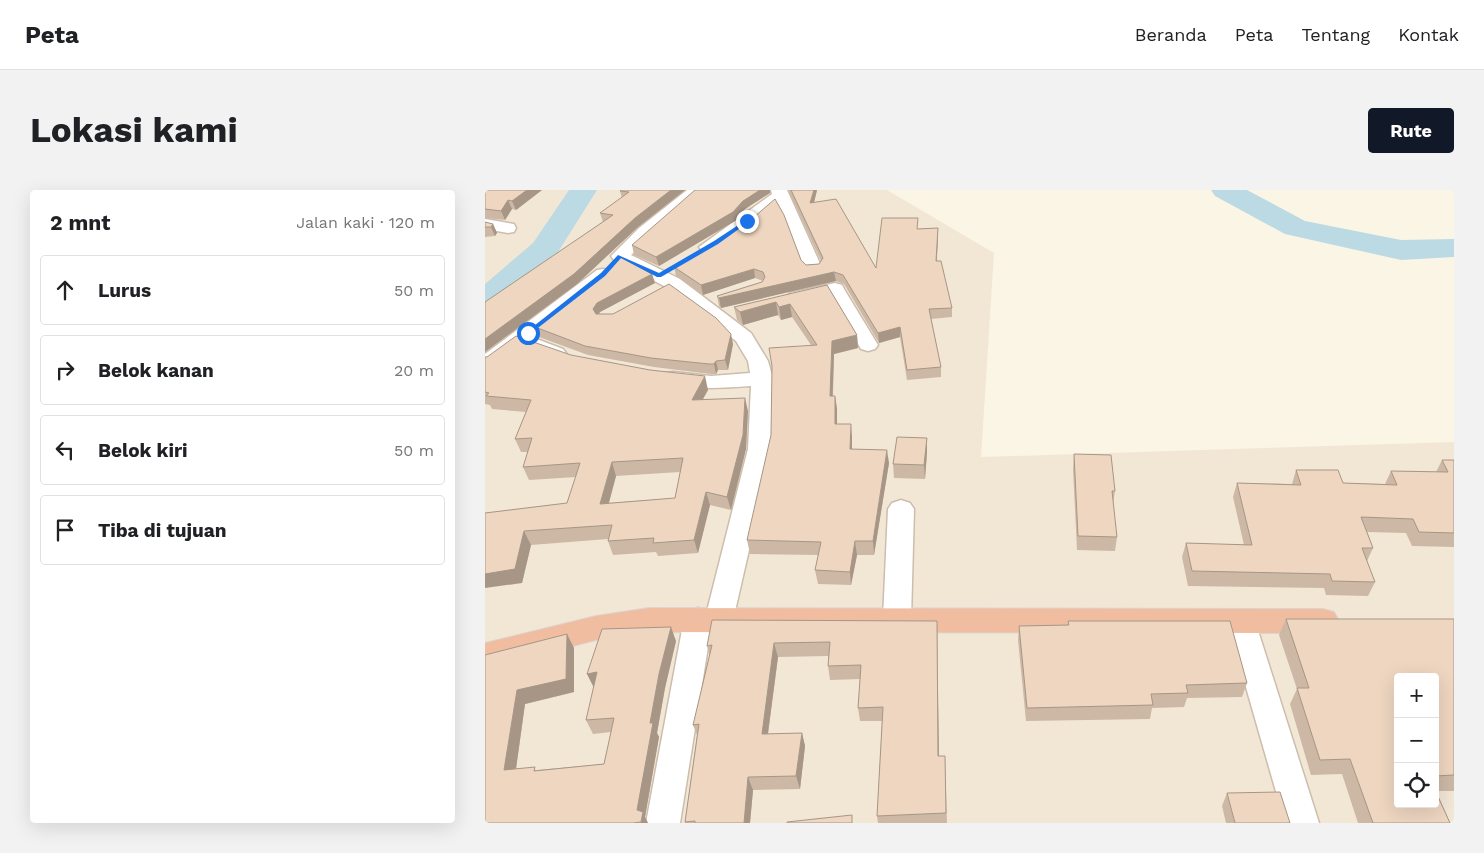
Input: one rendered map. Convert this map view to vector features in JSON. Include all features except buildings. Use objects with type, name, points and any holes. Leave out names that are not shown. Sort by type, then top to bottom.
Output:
[{"type":"highway","points":[[485,656],[596,628],[649,620],[1347,621]]},
{"type":"street","points":[[485,364],[591,284],[645,232],[697,190]]},
{"type":"street","points":[[692,256],[742,226],[752,215],[779,193],[795,223],[813,268]]},
{"type":"street","points":[[485,224],[508,228]]},
{"type":"street","points":[[620,256],[666,279],[700,304],[727,314],[751,347],[762,379],[760,449],[708,619],[663,823]]},
{"type":"street","points":[[782,300],[835,289],[868,345]]},
{"type":"street","points":[[700,304],[723,296]]},
{"type":"street","points":[[528,333],[525,338],[527,342],[576,360]]},
{"type":"street","points":[[655,375],[711,382],[762,379]]},
{"type":"street","points":[[897,620],[901,509]]},
{"type":"street","points":[[1241,621],[1302,823]]},
{"type":"shaded area","points":[[485,190],[887,190],[994,253],[981,457],[1454,442],[1454,823],[485,823]]},
{"type":"waterway","points":[[485,302],[544,250],[583,190]]},
{"type":"waterway","points":[[1225,190],[1296,228],[1401,250],[1454,248]]},
{"type":"route","points":[[528,333],[603,274],[620,256],[659,276],[716,243],[747,221]]}]
